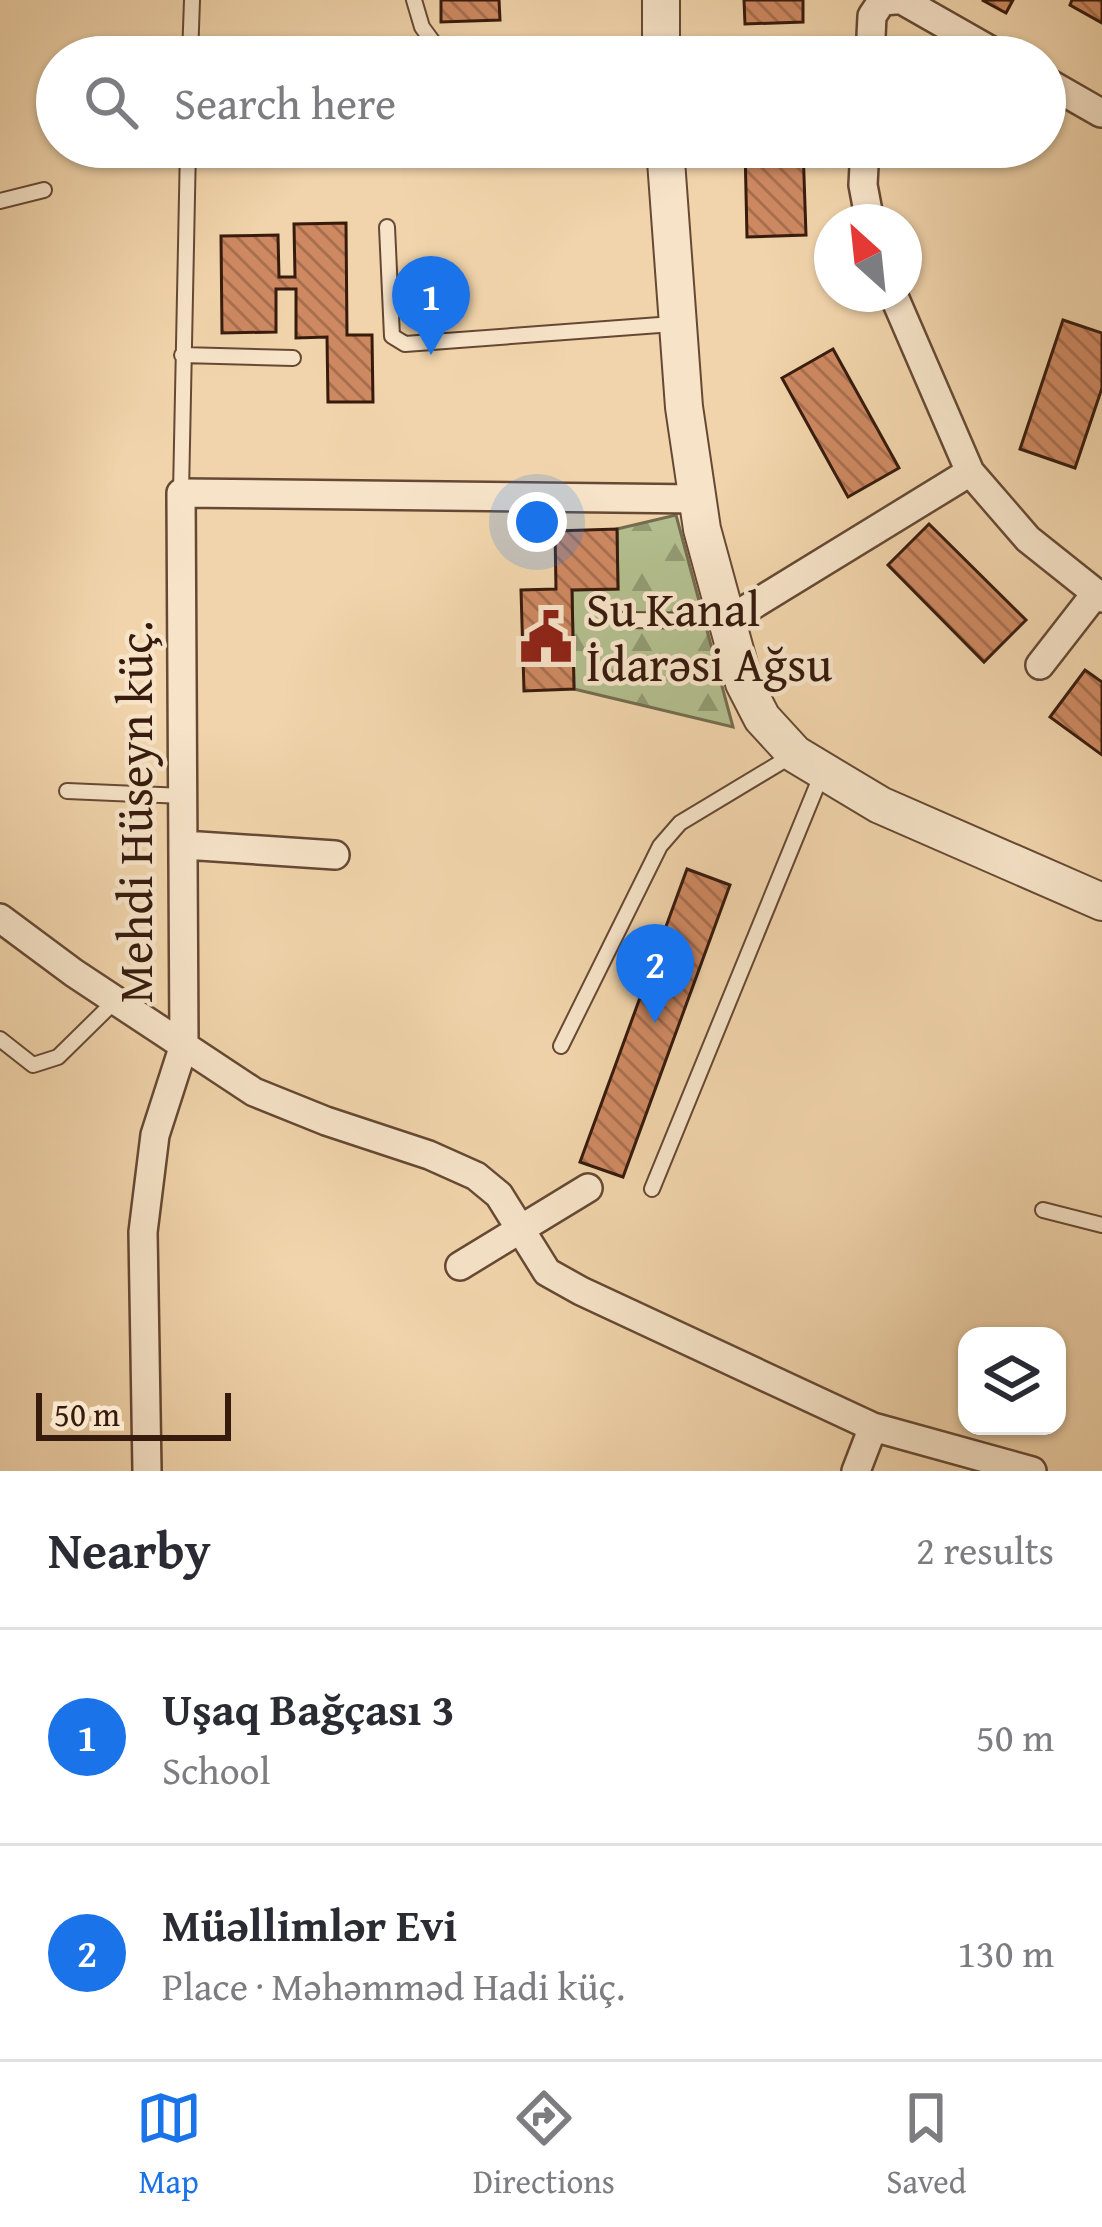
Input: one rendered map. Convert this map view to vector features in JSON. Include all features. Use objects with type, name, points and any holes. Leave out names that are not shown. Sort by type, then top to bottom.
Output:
[{"type":"street","points":[[661,0],[662,36]]},
{"type":"street","points":[[871,36],[872,16],[882,1],[899,0],[964,36]]},
{"type":"street","points":[[1066,93],[1101,113]]},
{"type":"street","points":[[667,168],[685,407],[702,529],[744,683],[762,718],[809,762],[880,805],[1102,902]]},
{"type":"street","points":[[864,168],[867,204]]},
{"type":"street","points":[[901,312],[970,472],[1028,539],[1099,596],[1040,665]]},
{"type":"street","points":[[727,621],[970,472]]},
{"type":"street","points":[[181,493],[698,499]]},
{"type":"street","name":"Mehdi Hüseyn küç.","points":[[147,1471],[142,1232],[155,1135],[184,1046],[181,493]]},
{"type":"street","points":[[184,845],[335,855]]},
{"type":"street","points":[[0,918],[254,1092],[476,1176],[499,1196],[547,1272],[581,1291],[874,1427],[1032,1471]]},
{"type":"street","points":[[460,1266],[588,1188]]},
{"type":"street","points":[[856,1471],[874,1427]]},
{"type":"lane","points":[[191,36],[192,0]]},
{"type":"lane","points":[[414,0],[429,36]]},
{"type":"lane","name":"Mehdi Hüseyn küç.","points":[[181,493],[187,168]]},
{"type":"lane","points":[[0,201],[44,190]]},
{"type":"lane","points":[[387,227],[392,336],[405,344],[678,324]]},
{"type":"lane","points":[[182,355],[293,358]]},
{"type":"lane","points":[[623,620],[727,621]]},
{"type":"lane","points":[[561,1046],[660,846],[680,824],[809,762]]},
{"type":"lane","points":[[652,1189],[809,762]]},
{"type":"lane","points":[[67,791],[184,796]]},
{"type":"lane","points":[[0,1039],[33,1065],[58,1057],[116,1000]]},
{"type":"lane","points":[[1043,1210],[1102,1225]]},
{"type":"green space","points":[[676,515],[733,727],[574,689],[572,590],[618,589],[617,529]]},
{"type":"building","points":[[441,0],[499,0],[500,20],[441,22]]},
{"type":"building","points":[[744,0],[803,0],[803,22],[745,24]]},
{"type":"building","points":[[982,0],[1013,0],[1006,13]]},
{"type":"building","points":[[1072,0],[1102,0],[1102,23],[1070,5]]},
{"type":"building","points":[[745,168],[804,168],[806,235],[747,237]]},
{"type":"building","points":[[346,223],[347,335],[372,335],[373,402],[328,402],[327,337],[296,338],[296,289],[276,289],[276,332],[222,333],[221,236],[278,235],[279,277],[295,277],[294,224]]},
{"type":"building","points":[[1063,320],[1102,333],[1102,388],[1075,468],[1020,449]]},
{"type":"building","points":[[833,349],[899,468],[848,497],[782,378]]},
{"type":"building","points":[[929,524],[1026,620],[984,662],[888,565]]},
{"type":"building","points":[[617,529],[618,589],[572,590],[574,689],[524,691],[521,590],[556,589],[555,531]]},
{"type":"building","points":[[1085,670],[1102,682],[1102,755],[1050,717]]},
{"type":"building","points":[[687,869],[730,885],[623,1177],[580,1162]]},
{"type":"place","name":"Uşaq Bağçası 3","points":[[431,355]]},
{"type":"place","name":"Su Kanal İdarəsi Ağsu","points":[[546,637]]},
{"type":"place","name":"Müəllimlər Evi","points":[[655,1023]]}]
